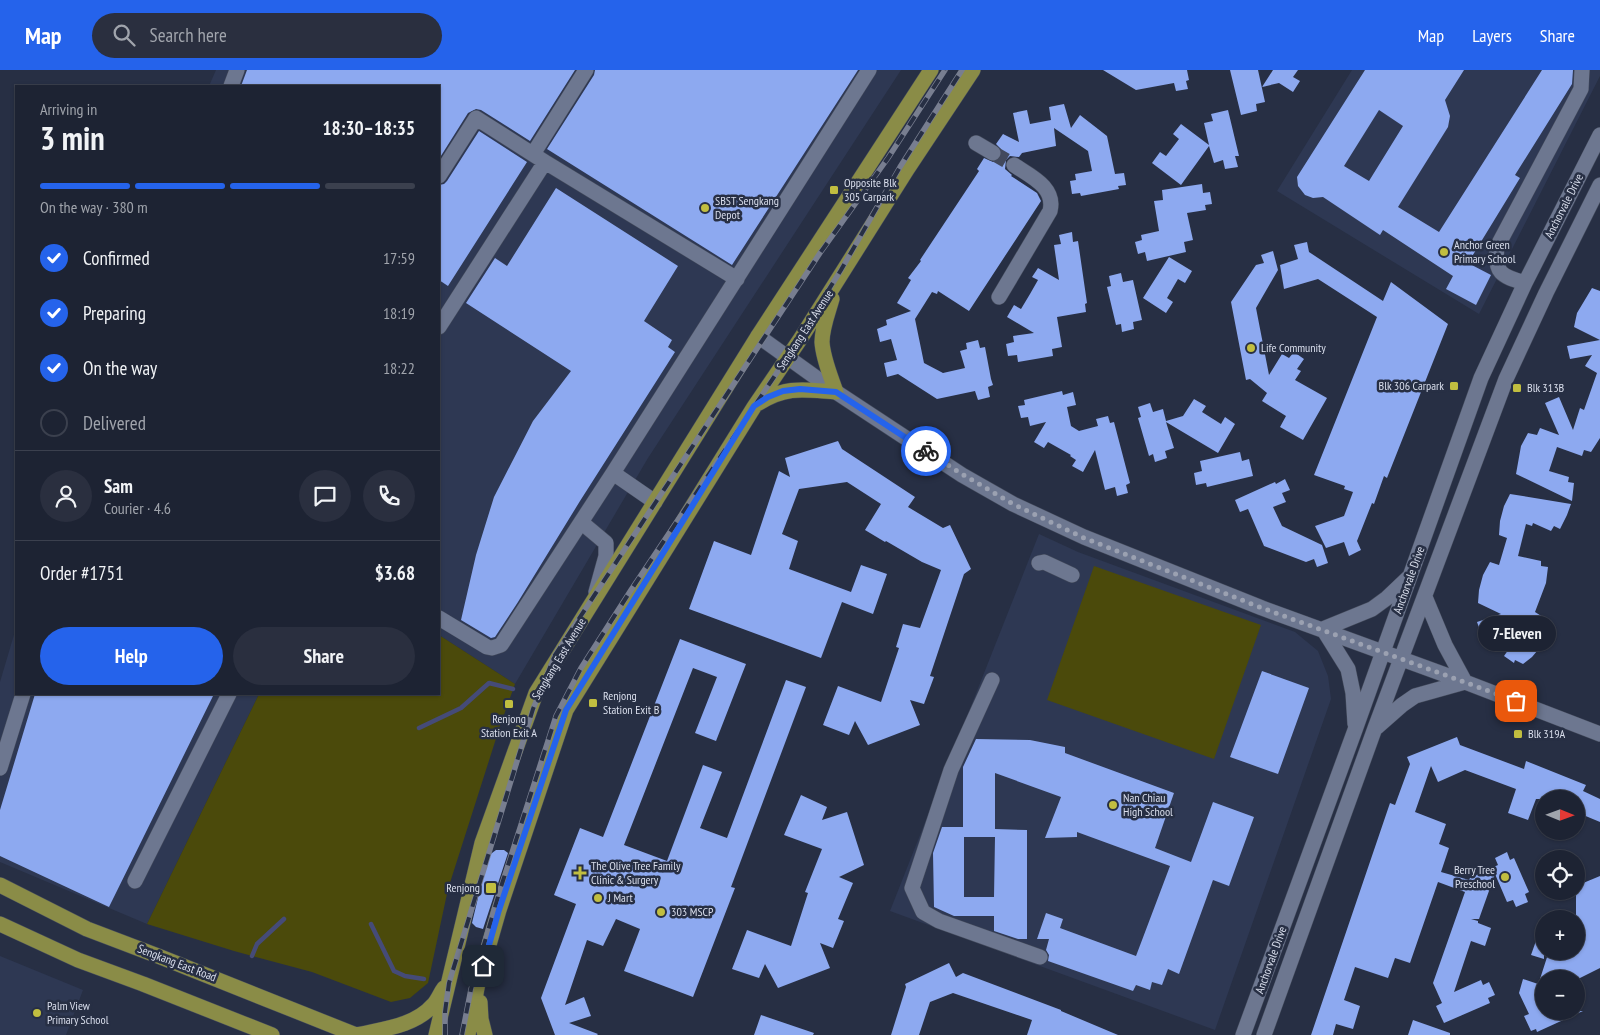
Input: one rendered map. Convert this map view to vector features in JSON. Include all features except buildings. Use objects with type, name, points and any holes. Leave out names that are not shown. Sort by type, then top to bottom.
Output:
[{"type":"main road","name":"Sengkang East Avenue","points":[[436,1035],[482,843],[536,693],[758,336],[931,70]]},
{"type":"main road","name":"Sengkang East Avenue","points":[[468,1035],[478,983],[499,910],[566,710],[754,406],[838,280],[908,168],[973,70]]},
{"type":"main road","points":[[754,406],[768,397],[783,391],[800,389],[836,392],[822,342],[824,323],[838,280]]},
{"type":"main road","name":"Sengkang East Road","points":[[0,886],[87,930],[194,970],[357,1035]]},
{"type":"main road","points":[[0,924],[78,960],[272,1035]]},
{"type":"main road","points":[[357,1035],[417,1019],[434,1004],[452,974]]},
{"type":"main road","points":[[478,983],[480,1019],[485,1035]]},
{"type":"street","points":[[231,85],[237,70]]},
{"type":"street","points":[[440,325],[539,158],[586,70]]},
{"type":"street","points":[[440,619],[486,647],[492,648],[501,645],[613,473],[869,70]]},
{"type":"street","points":[[1525,283],[1504,276],[1498,268],[1496,258],[1497,247],[1581,89],[1582,70]]},
{"type":"street","points":[[440,174],[476,118],[737,279]]},
{"type":"street","name":"Anchorvale Drive","points":[[1243,1035],[1481,378],[1525,283],[1600,135]]},
{"type":"street","points":[[976,143],[993,153]]},
{"type":"street","points":[[999,297],[1051,207],[1049,193],[1042,183],[1014,164]]},
{"type":"street","name":"Anchorvale Drive","points":[[1264,1035],[1375,728],[1506,379],[1546,292],[1600,185]]},
{"type":"street","points":[[758,336],[836,392],[962,474],[1013,504],[1084,538],[1262,608],[1323,629],[1600,734]]},
{"type":"street","points":[[613,473],[655,502]]},
{"type":"street","points":[[581,522],[606,543],[606,556],[591,606]]},
{"type":"street","points":[[1039,563],[1044,562],[1072,574]]},
{"type":"street","points":[[1323,629],[1372,609],[1387,598],[1410,576]]},
{"type":"street","points":[[1425,597],[1445,645],[1465,682]]},
{"type":"street","points":[[1323,629],[1348,669],[1353,693],[1355,730]]},
{"type":"street","points":[[992,680],[951,770],[912,888],[923,912],[939,921],[1040,957]]},
{"type":"street","points":[[1375,728],[1415,696],[1465,682]]},
{"type":"street","points":[[0,768],[23,695]]},
{"type":"street","points":[[135,881],[228,695]]},
{"type":"shaded area","name":"SBST Sengkang Depot","points":[[216,70],[901,70],[648,458],[515,684],[440,636],[440,85],[209,85]]},
{"type":"shaded area","name":"Anchor Green Primary School","points":[[1352,70],[1600,70],[1600,76],[1479,314],[1277,191]]},
{"type":"shaded area","name":"Nan Chiau High School","points":[[1039,534],[1078,552],[1295,632],[1318,651],[1328,676],[1331,699],[1215,1030],[890,911]]},
{"type":"shaded area","points":[[1094,566],[1261,625],[1214,759],[1047,700]]},
{"type":"shaded area","points":[[15,631],[15,695],[259,695],[147,924],[0,862],[0,682]]},
{"type":"shaded area","points":[[440,636],[515,684],[448,889],[428,983],[410,998],[391,1002],[312,972],[234,951],[147,924],[259,695],[440,695]]},
{"type":"shaded area","name":"Palm View Primary School","points":[[0,956],[83,990],[66,1035],[0,1035]]},
{"type":"waterway","points":[[419,728],[461,708],[489,683],[513,689]]},
{"type":"waterway","points":[[252,956],[257,944],[284,919]]},
{"type":"waterway","points":[[371,924],[394,971],[405,976],[424,979]]},
{"type":"tunnel","points":[[993,153],[1014,165]]},
{"type":"railway","points":[[445,1035],[445,1012],[449,983],[533,709],[555,655],[820,253],[888,158],[945,70]]},
{"type":"railway","points":[[462,1035],[471,989],[500,890],[556,716],[581,668],[776,374],[841,270],[900,167],[962,70]]},
{"type":"way so far","points":[[926,451],[1013,504],[1084,538],[1262,608],[1516,701]]},
{"type":"place","name":"Opposite Blk 305 Carpark","points":[[834,190]]},
{"type":"place","name":"SBST Sengkang Depot","points":[[705,208]]},
{"type":"place","name":"Anchor Green Primary School","points":[[1444,252]]},
{"type":"place","name":"Life Community","points":[[1251,348]]},
{"type":"place","name":"Blk 306 Carpark","points":[[1454,386]]},
{"type":"place","name":"Blk 313B","points":[[1517,388]]},
{"type":"place","name":"7-Eleven","points":[[1516,701]]},
{"type":"place","name":"Renjong Station Exit B","points":[[593,703]]},
{"type":"place","name":"Renjong Station Exit A","points":[[509,704]]},
{"type":"place","name":"Blk 319A","points":[[1518,734]]},
{"type":"place","name":"Nan Chiau High School","points":[[1113,805]]},
{"type":"place","name":"The Olive Tree Family Clinic & Surgery","points":[[580,873]]},
{"type":"place","name":"Berry Tree Preschool","points":[[1505,877]]},
{"type":"place","name":"Renjong","points":[[491,888]]},
{"type":"place","name":"J Mart","points":[[598,898]]},
{"type":"place","name":"303 MSCP","points":[[661,912]]},
{"type":"place","name":"Palm View Primary School","points":[[37,1013]]},
{"type":"route","points":[[483,966],[499,910],[566,710],[754,406],[768,397],[783,391],[800,389],[836,392],[926,451]]}]
